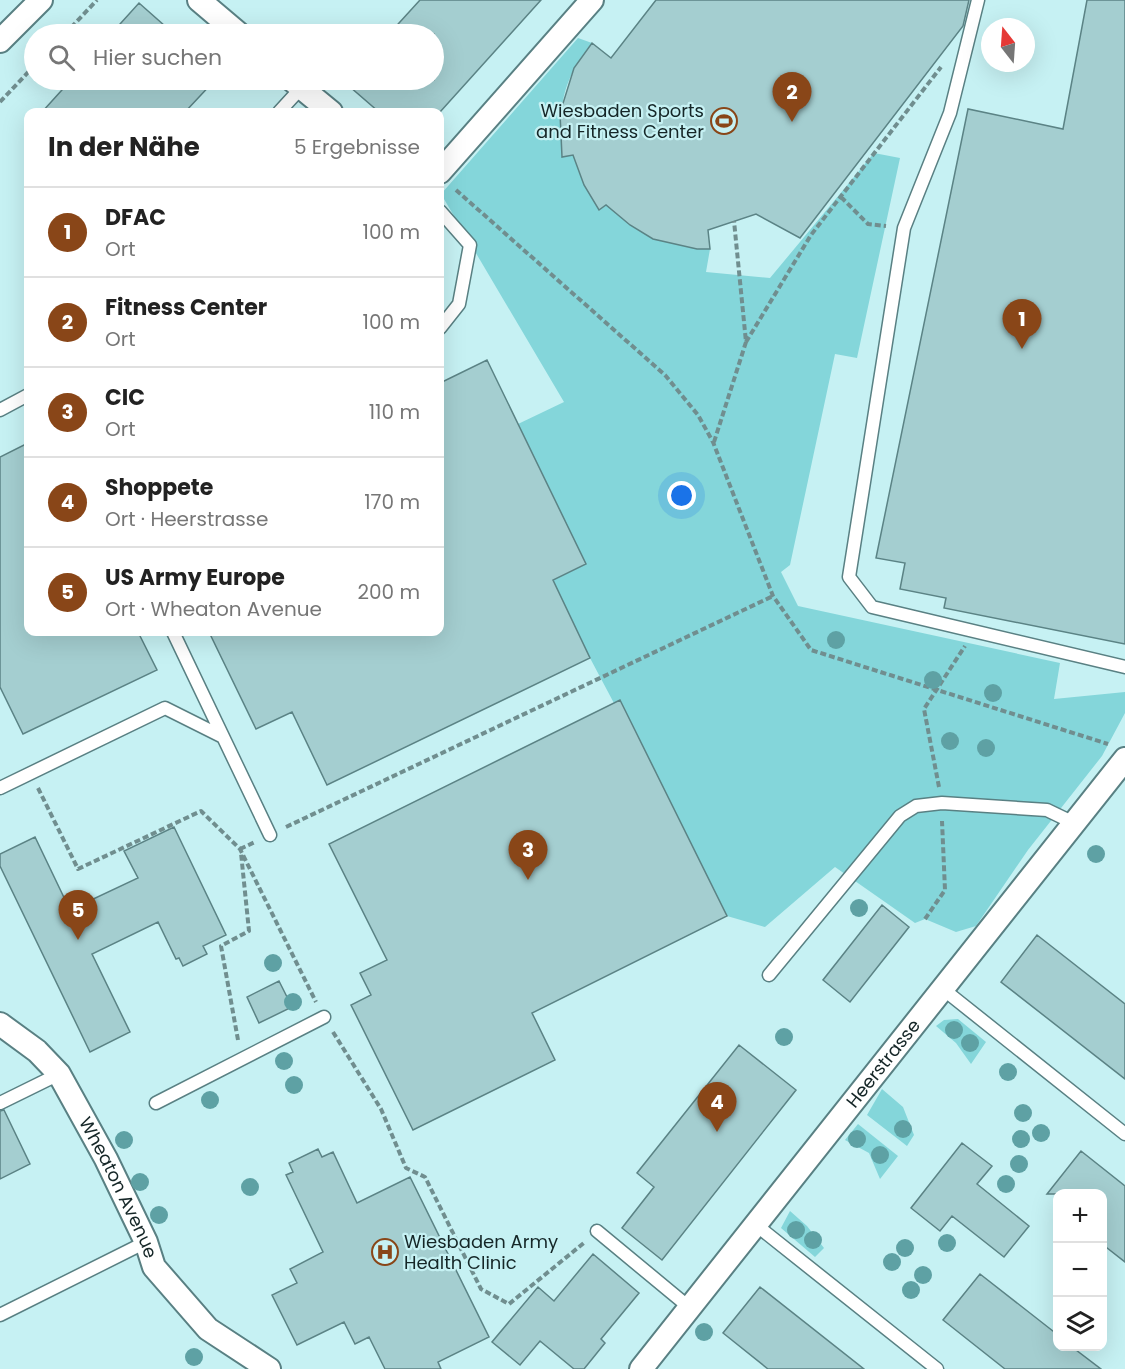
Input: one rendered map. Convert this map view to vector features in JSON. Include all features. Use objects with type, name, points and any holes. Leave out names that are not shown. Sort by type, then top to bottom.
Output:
[{"type":"street","points":[[0,41],[41,0]]},
{"type":"street","points":[[199,0],[227,24]]},
{"type":"street","points":[[444,177],[592,0]]},
{"type":"street","points":[[304,90],[326,108]]},
{"type":"street","name":"Heerstrasse","points":[[641,1369],[1074,823],[1119,753]]},
{"type":"street","name":"Wheaton Avenue","points":[[0,1024],[37,1052],[59,1074],[94,1136],[146,1242],[154,1267],[208,1329],[269,1369]]},
{"type":"lane","points":[[978,0],[950,113],[904,228],[849,577],[872,607],[1125,667]]},
{"type":"lane","points":[[281,108],[292,90]]},
{"type":"lane","points":[[444,216],[470,245],[459,304],[444,323]]},
{"type":"lane","points":[[0,410],[24,397]]},
{"type":"lane","points":[[175,636],[270,835]]},
{"type":"lane","points":[[0,788],[165,708],[223,737]]},
{"type":"lane","points":[[769,975],[900,816],[916,806],[942,803],[1047,810],[1074,823]]},
{"type":"lane","points":[[943,988],[1125,1134]]},
{"type":"lane","points":[[156,1103],[324,1017]]},
{"type":"lane","points":[[0,1103],[59,1074]]},
{"type":"lane","points":[[756,1225],[937,1369]]},
{"type":"lane","points":[[597,1232],[690,1308]]},
{"type":"lane","points":[[0,1315],[146,1242]]},
{"type":"path","points":[[74,24],[97,0]]},
{"type":"path","points":[[713,442],[746,342],[811,235],[943,64]]},
{"type":"path","points":[[0,102],[24,77]]},
{"type":"path","points":[[444,177],[664,375],[698,415],[713,442],[773,596],[811,650],[1119,753]]},
{"type":"path","points":[[841,197],[868,224],[904,228]]},
{"type":"path","points":[[734,221],[746,342]]},
{"type":"path","points":[[270,835],[773,596]]},
{"type":"path","points":[[925,919],[945,890],[942,803],[924,709],[969,640]]},
{"type":"path","points":[[30,773],[78,869],[201,811],[240,849],[324,1017],[381,1109],[406,1168],[425,1178],[481,1289],[509,1304],[597,1232]]},
{"type":"path","points":[[240,849],[249,931],[221,946],[242,1059]]},
{"type":"shaded area","points":[[578,38],[592,43],[573,71],[564,97],[561,124],[562,157],[573,155],[599,210],[608,204],[631,225],[654,238],[679,245],[710,249],[706,272],[770,278],[874,153],[900,158],[857,358],[835,354],[790,565],[781,572],[798,606],[1060,663],[1054,699],[1125,692],[1125,713],[1102,756],[1028,850],[976,926],[956,932],[925,919],[915,923],[835,867],[765,927],[727,916],[590,658],[553,580],[586,564],[518,424],[564,402],[444,199],[444,191]]},
{"type":"shaded area","points":[[958,1019],[986,1042],[971,1064],[956,1043],[936,1026],[944,1020]]},
{"type":"shaded area","points":[[882,1089],[903,1107],[914,1135],[907,1146],[867,1115]]},
{"type":"shaded area","points":[[858,1124],[898,1156],[880,1179],[869,1153],[845,1140]]},
{"type":"shaded area","points":[[790,1211],[807,1226],[824,1248],[815,1257],[781,1228]]},
{"type":"building","points":[[420,0],[541,0],[444,108],[374,108],[354,90],[444,90],[444,24],[398,24]]},
{"type":"building","name":"Wiesbaden Sports and Fitness Center","points":[[656,0],[969,0],[963,26],[800,238],[756,214],[708,230],[710,249],[697,249],[653,239],[630,225],[606,205],[599,210],[584,185],[573,155],[562,157],[560,113],[574,68],[592,43],[611,58]]},
{"type":"building","points":[[1087,0],[1125,0],[1125,644],[944,608],[946,598],[900,589],[905,563],[876,558],[968,109],[1063,129]]},
{"type":"building","points":[[139,3],[163,24],[120,24]]},
{"type":"building","points":[[62,90],[206,90],[189,108],[46,108]]},
{"type":"building","points":[[487,360],[586,564],[553,580],[590,658],[327,785],[292,712],[256,729],[211,636],[444,636],[444,381]]},
{"type":"building","points":[[24,445],[24,636],[140,636],[157,670],[23,734],[0,687],[0,457]]},
{"type":"building","points":[[620,700],[727,916],[532,1013],[555,1060],[413,1130],[351,1005],[371,995],[360,973],[387,960],[329,844]]},
{"type":"building","points":[[174,827],[226,935],[203,946],[207,954],[183,966],[179,958],[176,959],[158,922],[92,954],[130,1032],[90,1052],[0,866],[0,854],[35,837],[70,910],[138,878],[124,851]]},
{"type":"building","points":[[882,905],[909,927],[850,1002],[823,980]]},
{"type":"building","points":[[1037,935],[1125,1004],[1125,1079],[1001,982]]},
{"type":"building","points":[[279,981],[292,1007],[259,1023],[247,997]]},
{"type":"building","points":[[739,1045],[796,1090],[662,1260],[622,1228],[654,1187],[637,1173]]},
{"type":"building","points":[[4,1110],[30,1164],[0,1179],[0,1111]]},
{"type":"building","points":[[962,1143],[992,1166],[977,1184],[1029,1226],[1004,1257],[952,1216],[940,1231],[911,1208]]},
{"type":"building","name":"Wiesbaden Army Health Clinic","points":[[318,1149],[322,1157],[333,1152],[357,1203],[410,1177],[489,1337],[438,1362],[441,1369],[385,1369],[369,1337],[355,1344],[344,1322],[297,1345],[272,1295],[297,1283],[290,1269],[323,1252],[286,1175],[293,1172],[289,1163]]},
{"type":"building","points":[[1081,1151],[1125,1186],[1125,1262],[1107,1248],[1107,1189],[1053,1189],[1053,1194],[1047,1194]]},
{"type":"building","points":[[593,1254],[639,1293],[601,1339],[605,1343],[584,1369],[574,1369],[540,1341],[520,1365],[492,1342],[538,1287],[554,1301]]},
{"type":"building","points":[[980,1274],[1053,1331],[1053,1351],[1077,1351],[1101,1369],[1005,1369],[943,1320]]},
{"type":"building","points":[[760,1287],[864,1369],[768,1369],[723,1333]]},
{"type":"place","name":"Wiesbaden Sports and Fitness Center","points":[[724,121]]},
{"type":"place","name":"Fitness Center","points":[[792,122]]},
{"type":"place","name":"DFAC","points":[[1022,349]]},
{"type":"place","name":"CIC","points":[[528,880]]},
{"type":"place","name":"US Army Europe","points":[[78,940]]},
{"type":"place","name":"Shoppete","points":[[717,1132]]},
{"type":"place","name":"Wiesbaden Army Health Clinic","points":[[385,1252]]}]
